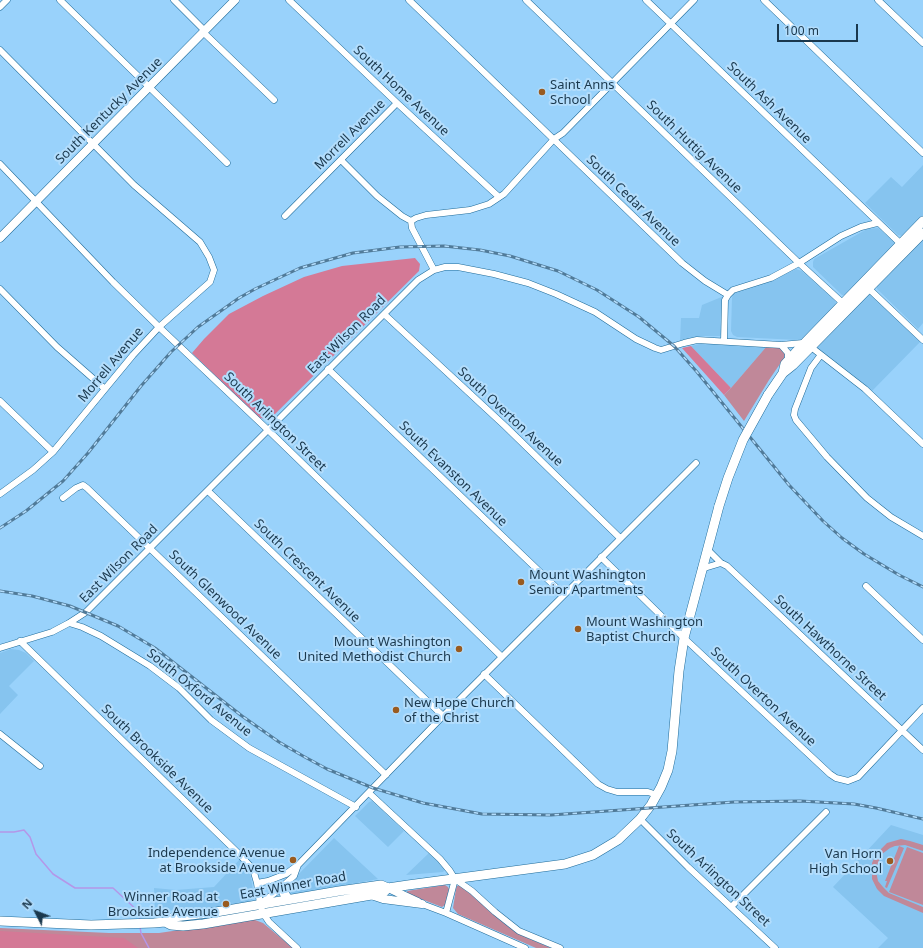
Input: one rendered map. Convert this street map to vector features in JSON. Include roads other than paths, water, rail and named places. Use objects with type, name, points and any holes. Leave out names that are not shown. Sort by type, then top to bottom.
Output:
[{"type":"main road","points":[[370,895],[383,893],[388,888],[545,868],[574,862],[593,855],[643,822],[668,770],[672,751],[679,671],[684,638],[701,569],[719,506],[743,440],[788,360],[807,345],[865,285],[904,247],[921,233],[923,221]]},
{"type":"main road","points":[[782,373],[793,365],[807,345]]},
{"type":"main road","name":"East Winner Road","points":[[165,922],[171,925],[183,926],[263,913],[340,896],[375,886],[381,885],[388,888]]},
{"type":"main road","points":[[282,886],[284,894],[288,899]]},
{"type":"main road","name":"East Winner Road","points":[[0,921],[72,925],[154,923],[165,922],[174,917],[216,912],[288,899],[370,895]]},
{"type":"street","points":[[0,7],[7,0]]},
{"type":"street","points":[[60,0],[227,163]]},
{"type":"street","points":[[174,0],[204,32],[274,100]]},
{"type":"street","name":"South Kentucky Avenue","points":[[0,238],[235,0]]},
{"type":"street","name":"South Home Avenue","points":[[289,0],[397,103],[499,197]]},
{"type":"street","name":"South Cedar Avenue","points":[[409,0],[682,263],[705,281],[728,295]]},
{"type":"street","name":"South Huttig Avenue","points":[[526,0],[845,306]]},
{"type":"street","name":"South Ash Avenue","points":[[646,0],[877,223],[904,247]]},
{"type":"street","points":[[411,221],[426,215],[470,210],[489,204],[499,197],[513,185],[554,139],[563,133],[694,0]]},
{"type":"street","points":[[764,0],[923,153]]},
{"type":"street","points":[[878,0],[923,43]]},
{"type":"street","points":[[0,50],[93,144]]},
{"type":"street","name":"Morrell Avenue","points":[[285,216],[397,103]]},
{"type":"street","name":"Morrell Avenue","points":[[0,494],[34,470],[52,452],[158,327],[211,280],[214,270],[200,242],[134,185],[93,144]]},
{"type":"street","points":[[340,160],[377,196],[402,216],[411,221]]},
{"type":"street","name":"South Arlington Street","points":[[0,164],[158,327],[268,430],[502,657]]},
{"type":"street","points":[[411,221],[412,228],[434,270]]},
{"type":"street","points":[[724,341],[725,305],[728,295],[733,290],[771,278],[799,263],[841,236],[861,227],[877,223]]},
{"type":"street","name":"East Wilson Road","points":[[0,648],[52,632],[79,617],[92,606],[418,280],[434,270],[445,267],[458,267],[528,283],[594,312],[636,339],[661,350],[684,342],[697,340],[807,345]]},
{"type":"street","points":[[865,285],[923,340]]},
{"type":"street","points":[[0,289],[57,347],[106,389]]},
{"type":"street","name":"South Overton Avenue","points":[[384,314],[505,426],[620,538]]},
{"type":"street","points":[[781,345],[788,352],[788,360]]},
{"type":"street","points":[[807,345],[865,389],[923,444]]},
{"type":"street","points":[[820,356],[812,368],[795,409],[794,415],[796,420],[827,457],[867,498],[891,517],[922,534]]},
{"type":"street","name":"South Evanston Avenue","points":[[328,369],[564,595]]},
{"type":"street","points":[[0,401],[52,452]]},
{"type":"street","points":[[257,883],[268,881],[286,874],[298,865],[484,674],[696,463]]},
{"type":"street","name":"South Glenwood Avenue","points":[[63,498],[76,488],[83,485],[151,548],[386,775]]},
{"type":"street","name":"South Crescent Avenue","points":[[208,490],[443,716]]},
{"type":"street","name":"South Hawthorne Street","points":[[707,549],[923,750]]},
{"type":"street","name":"South Overton Avenue","points":[[601,557],[684,638],[836,778],[852,780],[858,777],[902,730]]},
{"type":"street","points":[[701,569],[721,563]]},
{"type":"street","points":[[866,586],[923,640]]},
{"type":"street","name":"South Oxford Avenue","points":[[69,623],[101,636],[150,666],[179,688],[211,720],[249,748],[356,807]]},
{"type":"street","name":"South Brookside Avenue","points":[[20,641],[253,869],[263,913]]},
{"type":"street","points":[[484,674],[598,784],[617,792],[648,792],[657,795]]},
{"type":"street","points":[[902,730],[923,708]]},
{"type":"street","points":[[0,734],[40,766]]},
{"type":"street","points":[[369,793],[440,859],[455,879],[472,891],[495,912],[519,931],[559,948]]},
{"type":"street","points":[[731,908],[826,812]]},
{"type":"street","name":"South Arlington Street","points":[[643,822],[688,867],[775,948]]},
{"type":"street","points":[[260,904],[294,876],[298,865]]},
{"type":"street","points":[[446,913],[455,879]]},
{"type":"street","name":"East Winner Road","points":[[388,888],[524,948]]},
{"type":"street","name":"East Winner Road","points":[[370,895],[383,899],[422,904]]},
{"type":"street","points":[[263,913],[269,922],[297,948]]},
{"type":"waterway","points":[[0,832],[24,830],[30,837],[36,854],[53,874],[75,888],[113,888],[139,912],[140,921]]},
{"type":"waterway","points":[[140,927],[141,933],[149,948]]},
{"type":"railway","points":[[0,528],[26,511],[63,481],[171,352],[198,327],[239,298],[300,268],[353,253],[400,247],[444,246],[480,250],[510,256],[558,271],[597,290],[639,317],[674,346],[789,485],[823,521],[842,538],[864,554],[899,575],[923,587]]},
{"type":"railway","points":[[0,591],[32,596],[70,606],[118,626],[155,648],[242,716],[279,742],[303,756],[327,769],[373,788],[423,803],[482,814],[551,815],[734,802],[800,801],[854,804],[923,819]]},
{"type":"place","name":"Saint Anns School","points":[[542,92]]},
{"type":"place","name":"Mount Washington Senior Apartments","points":[[521,582]]},
{"type":"place","name":"Mount Washington Baptist Church","points":[[578,629]]},
{"type":"place","name":"Mount Washington United Methodist Church","points":[[459,649]]},
{"type":"place","name":"New Hope Church of the Christ","points":[[396,710]]},
{"type":"place","name":"Independence Avenue at Brookside Avenue","points":[[293,860]]},
{"type":"place","name":"Van Horn High School","points":[[890,861]]},
{"type":"place","name":"Winner Road at Brookside Avenue","points":[[226,904]]}]
